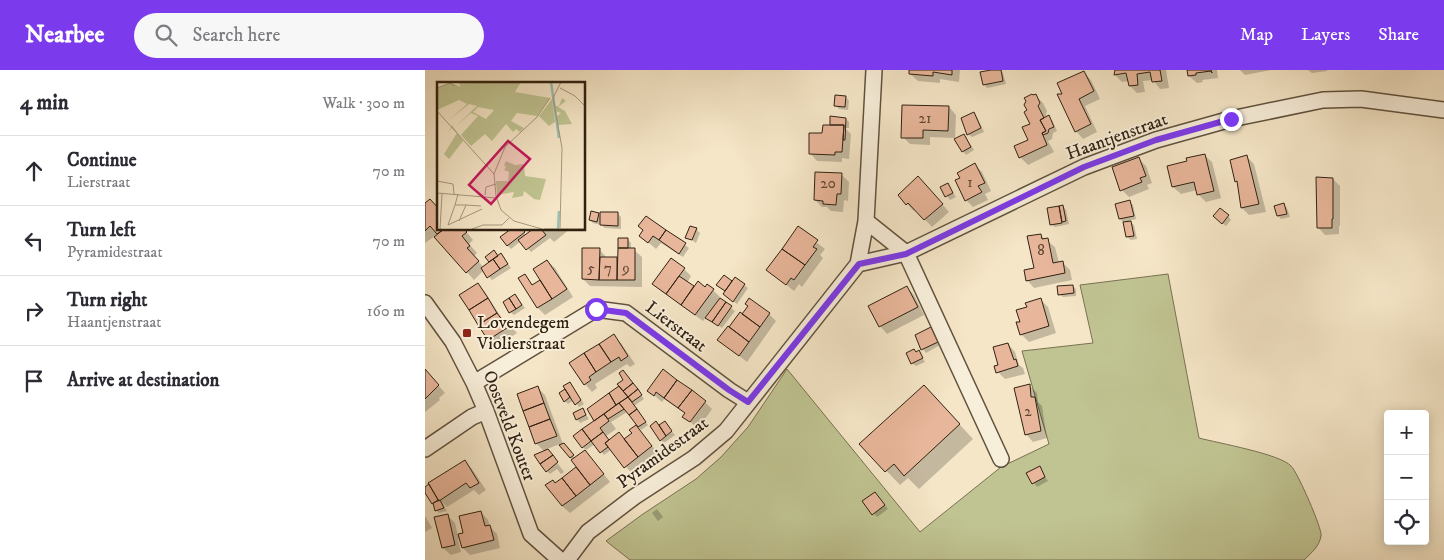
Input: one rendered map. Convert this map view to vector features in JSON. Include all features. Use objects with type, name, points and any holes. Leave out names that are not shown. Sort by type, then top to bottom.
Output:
[{"type":"street","name":"Pyramidestraat","points":[[567,560],[589,532],[634,497],[693,458],[725,431],[859,264],[866,221],[874,70]]},
{"type":"street","name":"Haantjenstraat","points":[[859,264],[906,254],[1084,167],[1156,140],[1231,119],[1323,100],[1361,99],[1444,110]]},
{"type":"street","points":[[866,221],[906,254],[1001,459]]},
{"type":"street","name":"Oostveld Kouter","points":[[425,303],[453,342],[474,383],[531,534],[560,560]]},
{"type":"street","name":"Lierstraat","points":[[474,383],[596,309],[626,313],[729,390],[748,402]]},
{"type":"street","points":[[425,449],[472,417],[486,411]]},
{"type":"green space","points":[[1168,274],[1199,438],[1262,453],[1275,457],[1291,466],[1304,489],[1321,531],[1319,543],[1304,560],[630,560],[606,541],[696,479],[721,457],[748,427],[787,369],[920,532],[1001,467],[1049,444],[1022,351],[1093,343],[1080,285]]},
{"type":"building","points":[[909,70],[952,70],[952,75],[933,72],[933,76],[909,74]]},
{"type":"building","points":[[1001,70],[1003,81],[983,85],[980,72]]},
{"type":"building","points":[[1115,70],[1160,70],[1162,81],[1152,82],[1150,72],[1137,74],[1138,85],[1129,86],[1126,73],[1114,75]]},
{"type":"building","points":[[1187,70],[1211,70],[1212,73],[1211,71],[1188,76]]},
{"type":"building","points":[[1084,71],[1094,91],[1079,99],[1091,124],[1075,132],[1057,94],[1062,94],[1057,83]]},
{"type":"building","points":[[1036,94],[1040,103],[1038,106],[1044,118],[1040,120],[1046,131],[1042,133],[1047,145],[1019,158],[1014,146],[1028,140],[1022,127],[1030,124],[1024,112],[1027,110],[1024,105],[1026,101],[1024,98]]},
{"type":"building","points":[[835,95],[846,96],[845,107],[834,106]]},
{"type":"building","points":[[902,105],[949,106],[948,131],[923,130],[923,138],[901,138]]},
{"type":"building","points":[[974,112],[981,128],[967,135],[961,118]]},
{"type":"building","points":[[1049,115],[1054,127],[1043,135],[1042,133],[1046,131],[1040,120]]},
{"type":"building","points":[[830,116],[846,118],[845,140],[843,140],[844,125],[830,125]]},
{"type":"building","points":[[823,125],[844,125],[842,152],[835,152],[835,155],[809,154],[809,133],[822,133]]},
{"type":"building","points":[[964,134],[971,147],[962,152],[954,139]]},
{"type":"building","points":[[1205,154],[1214,191],[1197,195],[1194,182],[1172,187],[1167,166],[1187,161],[1186,158]]},
{"type":"building","points":[[1247,155],[1259,204],[1241,208],[1237,181],[1235,182],[1230,160]]},
{"type":"building","points":[[1139,157],[1146,176],[1140,178],[1142,182],[1120,191],[1112,167]]},
{"type":"building","points":[[975,163],[985,183],[978,186],[982,192],[965,201],[955,180],[960,178],[957,173]]},
{"type":"building","points":[[815,172],[842,173],[841,194],[837,194],[836,205],[823,204],[823,201],[814,200]]},
{"type":"building","points":[[918,176],[943,204],[924,220],[908,203],[906,205],[898,195]]},
{"type":"building","points":[[1316,177],[1333,178],[1332,228],[1317,228]]},
{"type":"building","points":[[948,183],[953,193],[945,197],[940,187]]},
{"type":"building","points":[[430,199],[437,207],[437,230],[443,230],[437,234],[430,226],[425,231],[425,203]]},
{"type":"building","points":[[1130,200],[1134,216],[1119,219],[1115,204]]},
{"type":"building","points":[[1284,203],[1287,214],[1277,216],[1274,206]]},
{"type":"building","points":[[1063,205],[1066,221],[1062,222],[1059,206]]},
{"type":"building","points":[[1059,206],[1062,223],[1050,225],[1047,208]]},
{"type":"building","points":[[1220,208],[1229,215],[1222,224],[1213,216]]},
{"type":"building","points":[[591,211],[599,213],[597,222],[589,220]]},
{"type":"building","points":[[600,212],[618,212],[618,226],[600,225]]},
{"type":"building","points":[[646,216],[666,230],[659,240],[653,236],[648,243],[639,236],[643,230],[638,226]]},
{"type":"building","points":[[1131,221],[1134,236],[1126,237],[1123,222]]},
{"type":"building","points":[[690,226],[697,228],[692,240],[685,238]]},
{"type":"building","points":[[798,226],[818,240],[813,247],[817,249],[805,265],[782,249]]},
{"type":"building","points":[[443,230],[465,230],[467,232],[462,236],[470,246],[467,248],[479,261],[466,273],[434,237]]},
{"type":"building","points":[[510,230],[523,230],[525,232],[507,246],[500,237]]},
{"type":"building","points":[[532,230],[542,230],[546,235],[526,250],[518,240]]},
{"type":"building","points":[[666,230],[686,243],[679,254],[659,240]]},
{"type":"building","points":[[1041,234],[1042,239],[1048,238],[1053,263],[1063,261],[1065,273],[1026,281],[1024,270],[1034,268],[1027,236]]},
{"type":"building","points":[[618,238],[628,238],[628,248],[618,248]]},
{"type":"building","points":[[582,248],[600,248],[599,280],[582,279]]},
{"type":"building","points":[[618,248],[635,248],[635,280],[617,280]]},
{"type":"building","points":[[782,249],[805,265],[794,280],[791,278],[786,285],[766,270]]},
{"type":"building","points":[[494,250],[498,256],[489,262],[485,257]]},
{"type":"building","points":[[501,253],[508,264],[500,269],[493,259]]},
{"type":"building","points":[[600,257],[617,257],[617,280],[599,280]]},
{"type":"building","points":[[671,258],[685,268],[666,294],[652,284]]},
{"type":"building","points":[[493,259],[500,269],[487,278],[481,268]]},
{"type":"building","points":[[547,260],[567,289],[552,299],[533,269]]},
{"type":"building","points":[[525,274],[532,285],[540,280],[552,299],[537,308],[518,278]]},
{"type":"building","points":[[724,275],[732,281],[725,291],[716,285]]},
{"type":"building","points":[[679,276],[694,286],[681,305],[666,294]]},
{"type":"building","points":[[735,277],[745,284],[733,302],[723,294]]},
{"type":"building","points":[[698,281],[705,287],[707,284],[714,289],[695,315],[681,305]]},
{"type":"building","points":[[478,283],[488,298],[469,310],[459,295]]},
{"type":"building","points":[[1073,285],[1074,293],[1058,295],[1057,286]]},
{"type":"building","points":[[907,286],[918,307],[879,327],[868,306]]},
{"type":"building","points":[[515,294],[522,305],[516,309],[509,298]]},
{"type":"building","points":[[488,298],[497,313],[478,325],[469,310]]},
{"type":"building","points":[[509,298],[516,309],[509,313],[503,302]]},
{"type":"building","points":[[720,298],[726,302],[712,322],[705,318]]},
{"type":"building","points":[[749,298],[770,313],[760,327],[742,314],[748,306],[745,304]]},
{"type":"building","points":[[1041,298],[1049,326],[1020,335],[1016,322],[1020,322],[1016,310],[1027,307],[1025,303]]},
{"type":"building","points":[[726,302],[732,306],[718,326],[712,322]]},
{"type":"building","points":[[740,312],[760,327],[749,342],[729,327]]},
{"type":"building","points":[[497,313],[503,321],[506,319],[510,326],[488,340],[478,325]]},
{"type":"building","points":[[728,326],[749,342],[739,356],[717,340]]},
{"type":"building","points":[[931,327],[938,342],[921,350],[915,335]]},
{"type":"building","points":[[614,334],[628,356],[621,361],[619,357],[611,362],[599,344]]},
{"type":"building","points":[[1008,343],[1018,366],[996,373],[994,366],[998,365],[993,347]]},
{"type":"building","points":[[599,344],[611,362],[596,372],[584,353]]},
{"type":"building","points":[[914,349],[916,352],[919,350],[923,358],[911,364],[906,353]]},
{"type":"building","points":[[584,353],[596,372],[589,377],[591,380],[584,385],[569,363]]},
{"type":"building","points":[[425,369],[439,385],[425,399]]},
{"type":"building","points":[[663,369],[677,380],[664,398],[656,392],[654,396],[647,391]]},
{"type":"building","points":[[623,370],[633,383],[623,391],[617,384],[623,380],[619,373]]},
{"type":"building","points":[[677,380],[692,390],[678,408],[664,398]]},
{"type":"building","points":[[570,382],[581,400],[575,405],[563,386]]},
{"type":"building","points":[[633,383],[638,389],[628,397],[623,391]]},
{"type":"building","points":[[1030,384],[1031,397],[1035,397],[1041,431],[1025,435],[1014,388]]},
{"type":"building","points":[[924,385],[960,424],[904,476],[894,464],[885,472],[859,444]]},
{"type":"building","points":[[538,386],[544,403],[523,411],[517,394]]},
{"type":"building","points":[[619,386],[628,397],[616,405],[609,393]]},
{"type":"building","points":[[565,389],[570,397],[564,402],[559,393]]},
{"type":"building","points":[[638,389],[642,395],[632,402],[628,397]]},
{"type":"building","points":[[692,390],[706,401],[690,422],[682,417],[685,413],[678,408]]},
{"type":"building","points":[[609,393],[616,405],[594,421],[587,409]]},
{"type":"building","points":[[628,397],[637,409],[629,415],[619,403]]},
{"type":"building","points":[[544,403],[550,419],[529,427],[523,411]]},
{"type":"building","points":[[619,403],[624,409],[608,419],[604,414]]},
{"type":"building","points":[[583,408],[586,415],[576,420],[573,413]]},
{"type":"building","points":[[637,409],[646,422],[638,427],[629,415]]},
{"type":"building","points":[[604,414],[609,421],[600,428],[603,432],[591,441],[582,429]]},
{"type":"building","points":[[550,419],[557,436],[535,444],[529,427]]},
{"type":"building","points":[[656,421],[666,436],[660,441],[650,426]]},
{"type":"building","points":[[665,421],[672,431],[666,436],[659,425]]},
{"type":"building","points":[[636,425],[652,446],[638,457],[624,439],[632,433],[629,430]]},
{"type":"building","points":[[582,429],[591,441],[582,448],[573,436]]},
{"type":"building","points":[[603,432],[609,440],[605,443],[608,447],[600,453],[591,441]]},
{"type":"building","points":[[619,432],[638,457],[624,468],[605,443]]},
{"type":"building","points":[[564,443],[574,455],[570,458],[559,445]]},
{"type":"building","points":[[548,449],[553,455],[540,464],[534,455]]},
{"type":"building","points":[[585,450],[604,474],[590,485],[571,460]]},
{"type":"building","points":[[553,455],[558,462],[546,472],[540,464]]},
{"type":"building","points":[[465,460],[479,483],[470,488],[466,483],[439,501],[428,483]]},
{"type":"building","points":[[1040,466],[1045,477],[1032,484],[1026,473]]},
{"type":"building","points":[[576,467],[590,485],[576,496],[562,478]]},
{"type":"building","points":[[562,478],[576,496],[562,506],[545,485],[553,480],[555,483]]},
{"type":"building","points":[[429,484],[438,500],[432,504],[425,493],[425,487]]},
{"type":"building","points":[[875,492],[885,505],[872,515],[862,501]]},
{"type":"building","points":[[440,500],[444,508],[435,511],[433,503]]},
{"type":"building","points":[[481,511],[485,526],[490,525],[494,540],[462,548],[458,534],[463,533],[459,516]]},
{"type":"building","points":[[448,514],[455,545],[442,548],[434,517]]},
{"type":"place","name":"Lovendegem Violierstraat","points":[[467,333]]},
{"type":"route","points":[[596,309],[626,313],[729,390],[748,402],[859,264],[906,254],[1084,167],[1156,140],[1231,119]]}]
